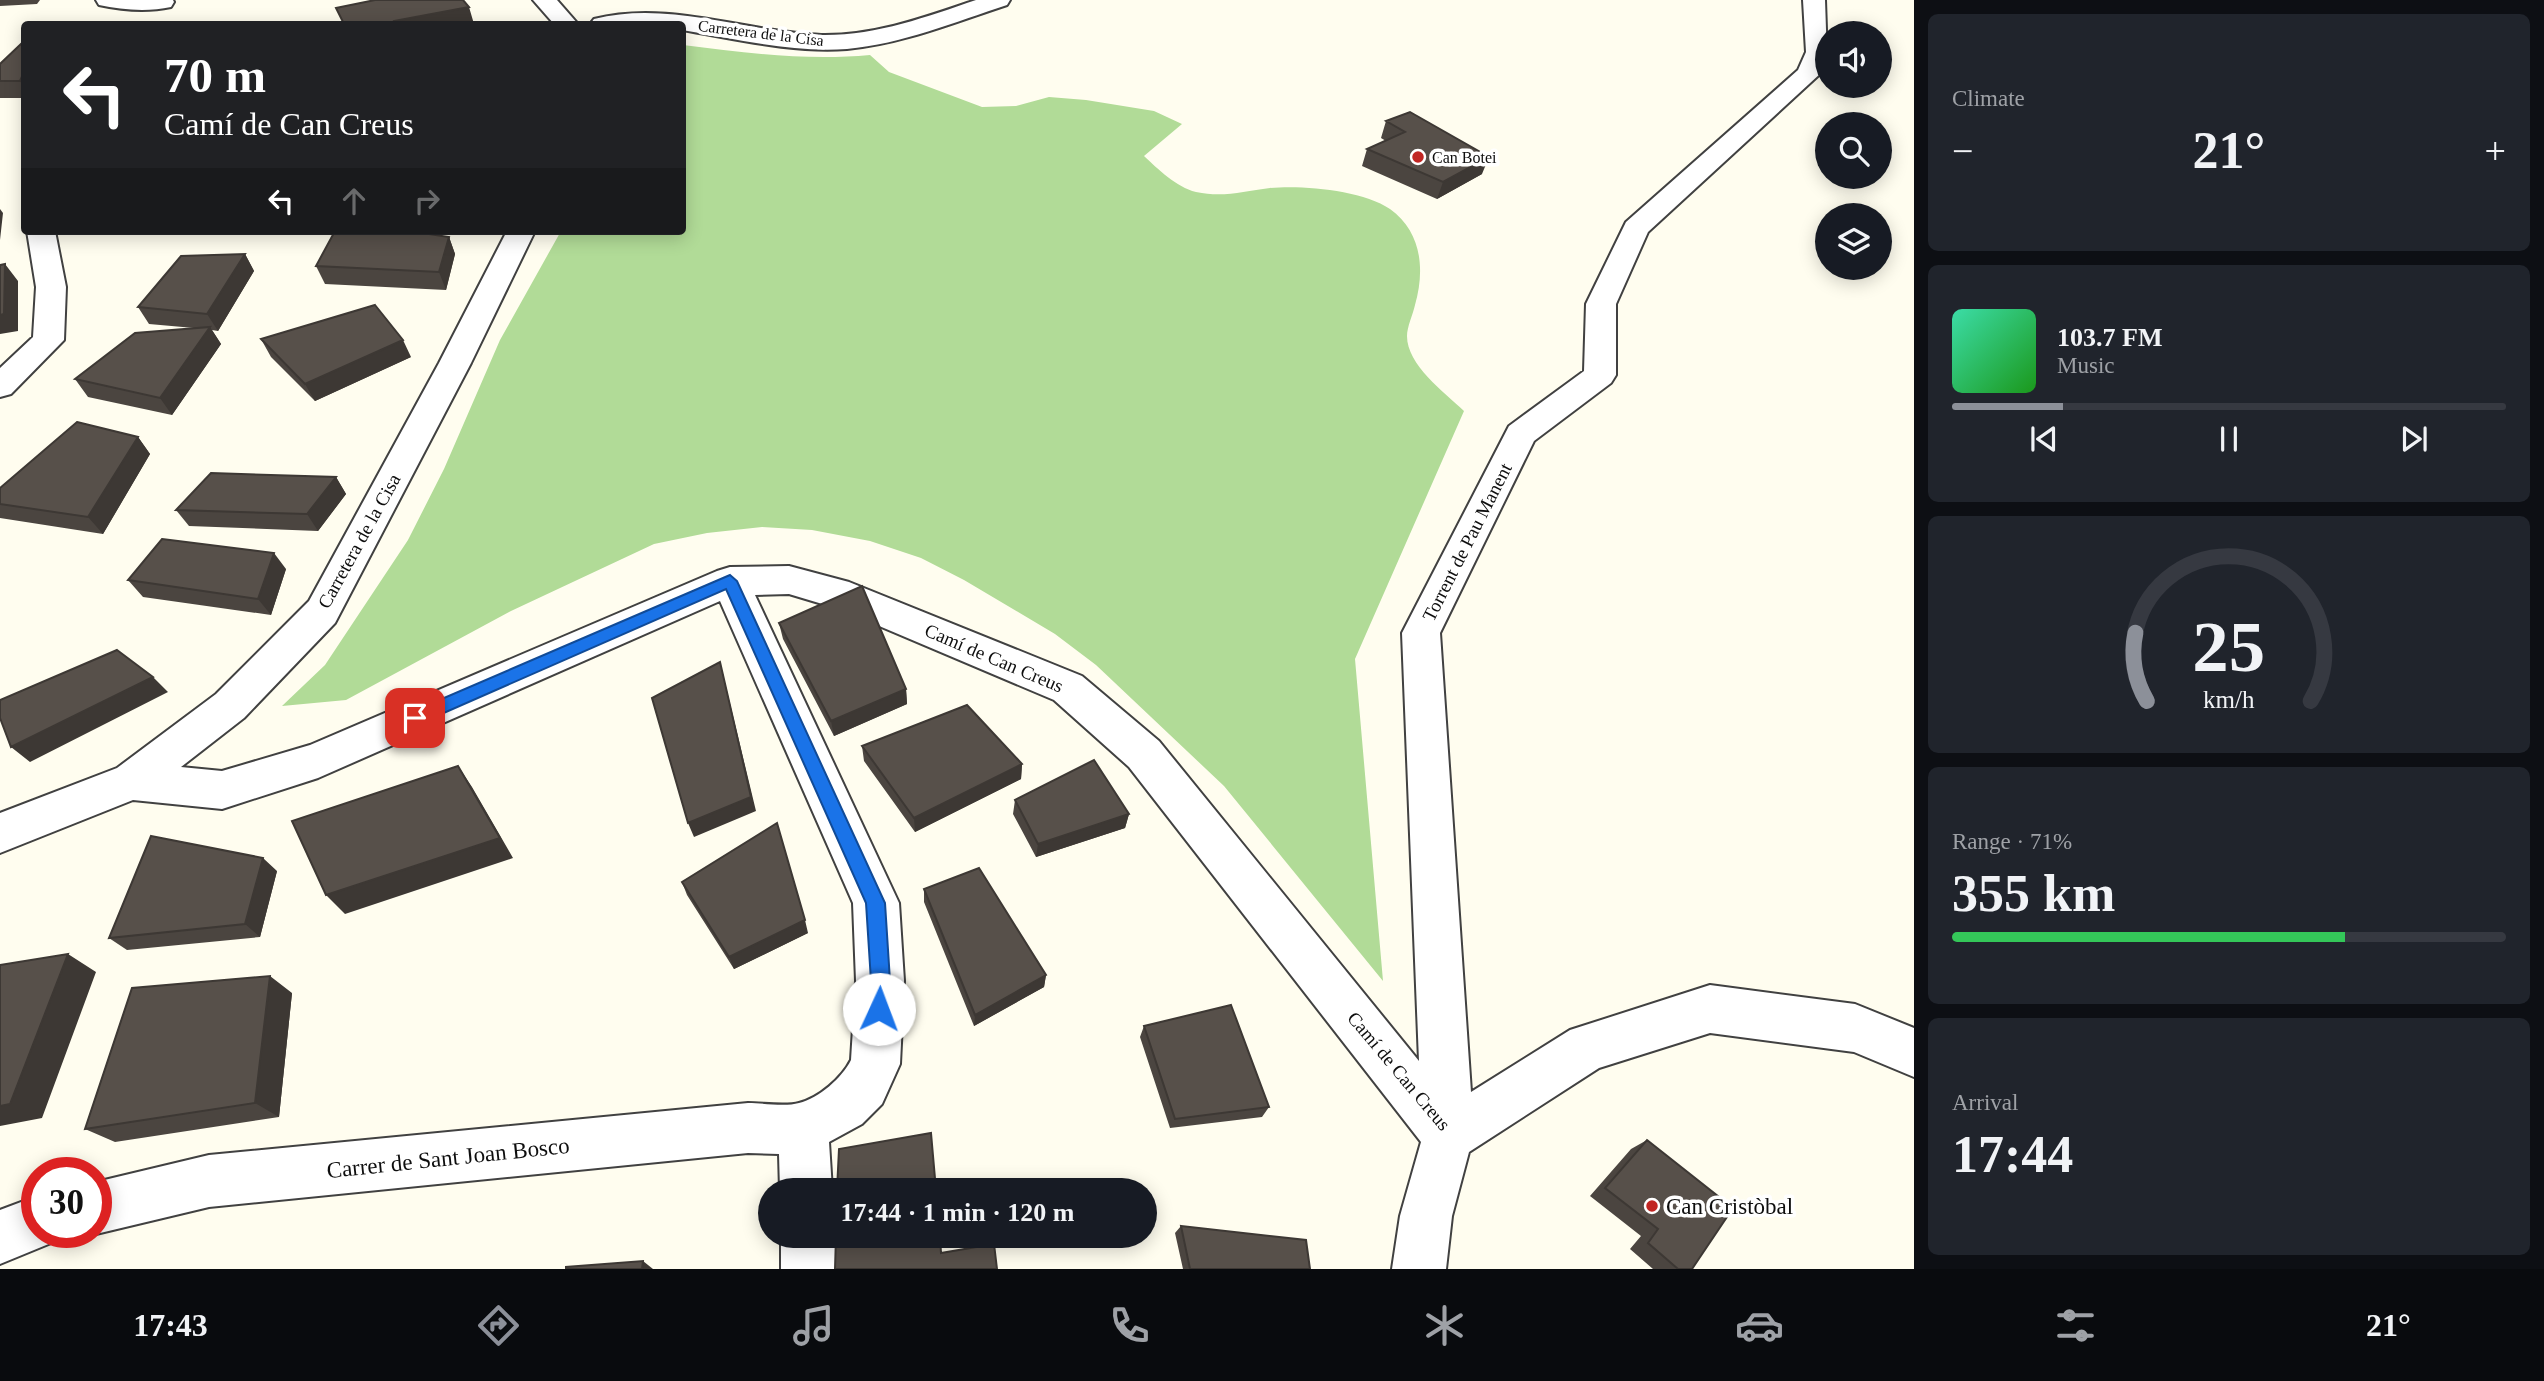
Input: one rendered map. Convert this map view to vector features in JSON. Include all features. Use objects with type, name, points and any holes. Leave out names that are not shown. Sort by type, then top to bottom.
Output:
[{"type":"street","points":[[107,0],[132,3],[164,1]]},
{"type":"street","points":[[544,0],[563,21]]},
{"type":"street","name":"Carretera de la Cisa","points":[[686,25],[826,42],[906,30],[999,0]]},
{"type":"street","name":"Torrent de Pau Manent","points":[[1448,1136],[1421,633],[1521,434],[1600,375],[1601,304],[1636,228],[1809,73],[1818,52],[1814,0]]},
{"type":"street","points":[[144,21],[164,1]]},
{"type":"street","name":"Carretera de la Cisa","points":[[611,21],[620,18],[660,21]]},
{"type":"street","points":[[0,386],[48,340],[51,287],[42,235]]},
{"type":"street","name":"Carretera de la Cisa","points":[[0,833],[132,781],[230,706],[322,612],[519,235]]},
{"type":"street","name":"Camí de Can Creus","points":[[132,781],[222,790],[318,760],[730,581],[789,580],[849,597],[1068,688],[1144,754],[1448,1136],[1587,1047],[1710,1009],[1855,1028],[1914,1053]]},
{"type":"street","points":[[730,581],[876,903],[880,981],[875,1064],[864,1086],[844,1106],[803,1129],[805,1178]]},
{"type":"street","name":"Carrer de Sant Joan Bosco","points":[[112,1204],[209,1181],[748,1128],[803,1129]]},
{"type":"street","points":[[1419,1269],[1426,1216],[1448,1136]]},
{"type":"street","points":[[0,1237],[21,1229]]},
{"type":"street","points":[[807,1248],[808,1269]]},
{"type":"green space","points":[[686,45],[799,57],[870,55],[889,72],[982,107],[1016,106],[1049,97],[1154,111],[1182,124],[1144,156],[1168,177],[1189,190],[1216,194],[1283,187],[1315,188],[1364,197],[1390,209],[1401,218],[1415,240],[1420,265],[1418,292],[1407,332],[1409,347],[1428,377],[1464,411],[1355,659],[1383,981],[1224,786],[1096,665],[1055,634],[964,580],[921,558],[870,541],[812,530],[762,527],[707,533],[654,544],[511,611],[346,700],[282,706],[325,665],[408,540],[444,469],[500,340],[559,235],[686,235]]},
{"type":"building","points":[[375,0],[463,0],[469,7],[394,21],[342,21],[336,8]]},
{"type":"building","points":[[21,44],[20,81],[0,81],[0,64]]},
{"type":"building","points":[[1410,112],[1489,157],[1443,182],[1367,149],[1405,132],[1386,121]]},
{"type":"building","points":[[333,235],[449,237],[439,272],[316,266]]},
{"type":"building","points":[[245,254],[207,314],[138,307],[181,256]]},
{"type":"building","points":[[5,264],[4,314],[0,315],[0,265]]},
{"type":"building","points":[[375,305],[403,340],[305,384],[261,339]]},
{"type":"building","points":[[210,327],[160,398],[75,379],[135,333]]},
{"type":"building","points":[[77,422],[138,437],[88,517],[0,504],[0,488]]},
{"type":"building","points":[[211,473],[336,477],[307,514],[176,510]]},
{"type":"building","points":[[162,539],[274,553],[258,599],[128,580]]},
{"type":"building","points":[[862,586],[906,689],[831,721],[779,623]]},
{"type":"building","points":[[117,650],[153,677],[11,747],[0,718],[0,700]]},
{"type":"building","points":[[720,662],[751,797],[688,823],[652,698]]},
{"type":"building","points":[[967,705],[1022,764],[914,818],[862,746]]},
{"type":"building","points":[[1094,760],[1129,814],[1038,844],[1015,800]]},
{"type":"building","points":[[458,766],[500,838],[326,895],[292,821]]},
{"type":"building","points":[[777,823],[805,920],[729,957],[682,882]]},
{"type":"building","points":[[151,836],[263,858],[245,924],[109,938]]},
{"type":"building","points":[[979,868],[1046,975],[975,1015],[924,889]]},
{"type":"building","points":[[68,954],[10,1104],[0,1106],[0,965]]},
{"type":"building","points":[[270,976],[255,1103],[85,1129],[132,988]]},
{"type":"building","points":[[1231,1005],[1269,1107],[1175,1119],[1144,1026]]},
{"type":"building","points":[[931,1133],[935,1178],[838,1178],[839,1149]]},
{"type":"building","name":"Can Cristòbal","points":[[1647,1140],[1733,1208],[1692,1269],[1678,1269],[1648,1243],[1658,1229],[1605,1188]]},
{"type":"building","points":[[1181,1226],[1306,1240],[1310,1269],[1190,1269]]},
{"type":"building","points":[[836,1248],[941,1248],[941,1253],[970,1248],[994,1248],[997,1269],[835,1269]]},
{"type":"building","points":[[643,1261],[642,1269],[566,1269],[566,1267]]},
{"type":"place","name":"Can Botei","points":[[1418,157]]},
{"type":"place","name":"Can Cristòbal","points":[[1652,1206]]},
{"type":"route","points":[[415,718],[730,581],[876,903],[879,1009]]}]
